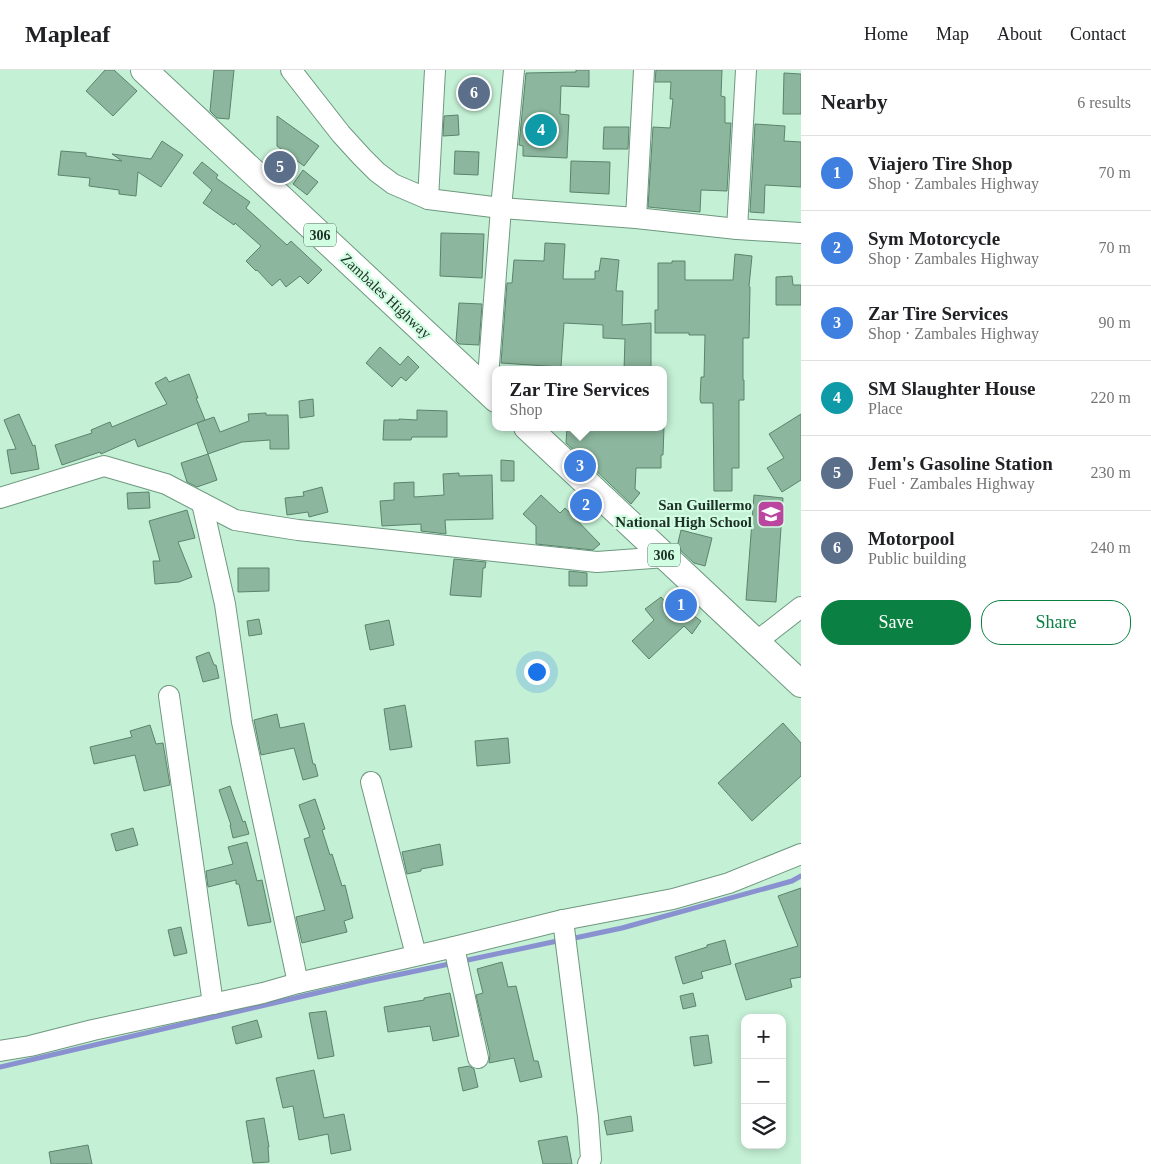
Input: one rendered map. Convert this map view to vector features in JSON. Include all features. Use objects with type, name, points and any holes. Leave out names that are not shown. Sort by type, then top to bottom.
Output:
[{"type":"main road","name":"Zambales Highway","points":[[144,70],[492,395]]},
{"type":"main road","name":"306","points":[[530,431],[801,684]]},
{"type":"street","points":[[291,70],[341,134],[377,172],[393,184],[428,199],[500,208],[801,233]]},
{"type":"street","points":[[428,199],[435,70]]},
{"type":"street","points":[[493,366],[500,208],[514,70]]},
{"type":"street","points":[[636,218],[644,70]]},
{"type":"street","points":[[737,229],[746,70]]},
{"type":"street","points":[[0,498],[104,466],[166,484],[235,520],[298,530],[596,562],[666,557]]},
{"type":"street","points":[[202,503],[225,604],[242,722],[298,983]]},
{"type":"street","points":[[756,642],[801,607]]},
{"type":"street","points":[[169,696],[213,1004]]},
{"type":"street","points":[[371,782],[416,955]]},
{"type":"street","points":[[0,1051],[30,1046],[93,1030],[264,993],[416,955],[456,958],[565,931],[729,883],[801,854]]},
{"type":"street","points":[[565,931],[588,1117],[591,1159],[588,1164]]},
{"type":"street","points":[[456,958],[478,1058]]},
{"type":"building","points":[[105,70],[114,70],[137,91],[113,116],[86,91]]},
{"type":"building","points":[[214,70],[234,70],[229,119],[217,118],[210,111]]},
{"type":"building","points":[[576,70],[589,70],[589,87],[561,86],[560,114],[569,115],[567,158],[523,156],[523,146],[519,145],[526,73],[576,72]]},
{"type":"building","points":[[656,70],[722,70],[721,96],[725,97],[725,123],[731,123],[727,191],[701,190],[700,212],[648,207],[653,127],[670,128],[673,99],[670,99],[671,82],[655,82]]},
{"type":"building","points":[[784,73],[801,74],[801,114],[783,114]]},
{"type":"building","points":[[461,84],[482,84],[482,105],[461,104]]},
{"type":"building","points":[[458,115],[459,135],[443,136],[444,116]]},
{"type":"building","points":[[277,116],[319,146],[304,166],[277,146]]},
{"type":"building","points":[[755,124],[785,126],[784,141],[801,142],[801,187],[765,185],[764,213],[750,212]]},
{"type":"building","points":[[604,127],[629,127],[628,149],[603,149]]},
{"type":"building","points":[[162,141],[183,155],[161,187],[138,172],[136,196],[119,194],[119,190],[89,186],[90,178],[58,175],[61,151],[86,153],[86,156],[122,161],[112,154],[151,159]]},
{"type":"building","points":[[455,151],[479,152],[478,175],[454,174]]},
{"type":"building","points":[[571,161],[610,162],[609,194],[570,192]]},
{"type":"building","points":[[202,162],[218,175],[216,178],[250,202],[246,208],[287,245],[291,241],[322,270],[308,284],[300,276],[286,287],[280,279],[272,286],[246,261],[261,246],[235,223],[234,225],[203,203],[212,190],[193,173]]},
{"type":"building","points":[[303,170],[318,182],[307,195],[293,184]]},
{"type":"building","points":[[441,233],[484,234],[482,278],[440,276]]},
{"type":"building","points":[[545,243],[565,244],[563,279],[595,279],[595,271],[599,271],[601,258],[619,260],[616,291],[623,291],[622,325],[651,323],[651,366],[624,366],[625,339],[603,338],[603,325],[564,323],[561,366],[501,363],[507,283],[512,283],[514,260],[544,261]]},
{"type":"building","points":[[735,254],[752,256],[749,286],[749,338],[743,338],[744,400],[739,400],[739,468],[732,468],[732,491],[714,491],[713,403],[701,403],[700,399],[701,377],[704,377],[705,335],[655,333],[655,310],[658,310],[658,263],[685,261],[685,280],[733,280]]},
{"type":"building","points":[[792,276],[793,285],[801,285],[801,305],[776,305],[776,277]]},
{"type":"building","points":[[459,303],[482,304],[479,345],[459,344],[456,341]]},
{"type":"building","points":[[380,347],[400,365],[408,356],[419,367],[406,381],[401,377],[392,387],[366,363]]},
{"type":"building","points":[[189,374],[205,420],[138,447],[135,439],[101,454],[100,452],[62,465],[55,445],[92,433],[91,430],[110,422],[112,427],[167,404],[155,383],[166,377],[169,382]]},
{"type":"building","points":[[313,399],[314,416],[300,418],[299,401]]},
{"type":"building","points":[[417,410],[447,411],[447,437],[412,437],[411,440],[383,440],[384,420],[417,420]]},
{"type":"building","points":[[266,413],[266,415],[288,415],[289,449],[270,449],[270,440],[242,442],[208,454],[197,423],[214,417],[220,432],[249,421],[248,414]]},
{"type":"building","points":[[19,414],[33,446],[35,445],[39,469],[11,474],[7,450],[16,449],[4,420]]},
{"type":"building","points":[[801,414],[801,480],[782,492],[767,468],[784,458],[769,434]]},
{"type":"building","points":[[567,431],[664,431],[661,468],[636,468],[635,489],[640,493],[631,504],[589,464],[589,455],[578,454],[566,443]]},
{"type":"building","points":[[208,454],[217,480],[197,487],[187,482],[181,463]]},
{"type":"building","points":[[501,460],[514,461],[514,481],[501,481]]},
{"type":"building","points":[[459,473],[459,476],[492,475],[493,519],[445,520],[446,534],[421,531],[421,524],[382,526],[380,501],[394,500],[394,483],[414,482],[414,497],[444,495],[443,474]]},
{"type":"building","points":[[322,487],[328,512],[309,517],[308,512],[287,515],[285,498],[304,496],[303,492]]},
{"type":"building","points":[[149,492],[150,508],[128,509],[127,493]]},
{"type":"building","points":[[541,495],[560,513],[565,508],[600,544],[593,550],[536,544],[536,526],[523,514]]},
{"type":"building","points":[[754,495],[783,498],[776,602],[746,600]]},
{"type":"building","points":[[187,510],[195,538],[178,542],[192,577],[179,582],[155,584],[153,561],[160,561],[149,521]]},
{"type":"building","points":[[681,530],[712,538],[705,566],[694,563],[677,547]]},
{"type":"building","points":[[454,559],[486,562],[485,568],[483,568],[481,597],[450,595]]},
{"type":"building","points":[[238,568],[269,568],[269,591],[238,592]]},
{"type":"building","points":[[569,571],[587,573],[587,586],[569,586]]},
{"type":"building","points":[[661,597],[681,620],[687,611],[701,621],[692,634],[684,626],[649,659],[632,641],[654,620],[645,609]]},
{"type":"building","points":[[259,619],[262,634],[249,636],[247,621]]},
{"type":"building","points":[[389,620],[394,645],[370,650],[365,625]]},
{"type":"building","points":[[209,652],[214,665],[216,665],[219,678],[203,682],[196,657]]},
{"type":"building","points":[[405,705],[412,747],[390,750],[384,709]]},
{"type":"building","points":[[277,714],[280,728],[304,723],[313,764],[315,764],[318,776],[303,780],[294,748],[261,755],[254,720]]},
{"type":"building","points":[[783,723],[801,743],[801,776],[752,821],[718,783]]},
{"type":"building","points":[[150,725],[156,744],[163,743],[170,785],[144,791],[135,755],[94,764],[90,747],[132,737],[130,731]]},
{"type":"building","points":[[508,738],[510,763],[477,766],[475,741]]},
{"type":"building","points":[[230,786],[249,834],[233,838],[231,825],[219,790]]},
{"type":"building","points":[[315,799],[325,829],[322,830],[342,886],[345,885],[353,918],[344,921],[347,932],[302,943],[296,917],[325,910],[304,839],[310,837],[299,805]]},
{"type":"building","points":[[133,828],[138,845],[116,851],[111,834]]},
{"type":"building","points":[[247,842],[257,881],[262,880],[271,922],[248,926],[239,884],[236,884],[236,880],[208,887],[206,871],[233,864],[228,847]]},
{"type":"building","points":[[440,844],[443,865],[407,874],[402,852]]},
{"type":"building","points":[[801,888],[801,977],[790,979],[792,987],[746,1000],[735,964],[798,946],[778,896]]},
{"type":"building","points":[[181,927],[187,953],[174,956],[168,930]]},
{"type":"building","points":[[725,940],[731,964],[701,972],[703,978],[683,984],[675,957]]},
{"type":"building","points":[[502,962],[508,987],[516,986],[534,1061],[538,1061],[542,1077],[520,1082],[514,1058],[489,1063],[490,1055],[476,995],[483,993],[477,969]]},
{"type":"building","points":[[450,993],[459,1036],[433,1041],[430,1026],[388,1032],[384,1007]]},
{"type":"building","points":[[693,993],[696,1006],[683,1009],[680,996]]},
{"type":"building","points":[[326,1011],[334,1056],[318,1059],[309,1013]]},
{"type":"building","points":[[257,1020],[262,1037],[236,1044],[232,1027]]},
{"type":"building","points":[[708,1035],[712,1063],[694,1066],[690,1037]]},
{"type":"building","points":[[469,1066],[474,1069],[478,1087],[463,1091],[458,1068]]},
{"type":"building","points":[[314,1070],[324,1118],[344,1114],[351,1150],[331,1154],[328,1134],[299,1140],[293,1106],[283,1108],[276,1078]]},
{"type":"building","points":[[631,1116],[633,1131],[607,1135],[604,1121]]},
{"type":"building","points":[[264,1118],[269,1147],[269,1162],[253,1163],[246,1121]]},
{"type":"building","points":[[567,1136],[572,1164],[543,1164],[538,1141]]},
{"type":"building","points":[[88,1145],[92,1164],[51,1164],[49,1152]]},
{"type":"waterway","points":[[570,939],[622,928],[792,881],[801,876]]},
{"type":"waterway","points":[[463,961],[562,940]]},
{"type":"waterway","points":[[0,1067],[368,981],[454,963]]},
{"type":"place","name":"Motorpool","points":[[474,93]]},
{"type":"place","name":"SM Slaughter House","points":[[541,130]]},
{"type":"place","name":"Jem's Gasoline Station","points":[[280,167]]},
{"type":"place","name":"Zar Tire Services","points":[[580,466]]},
{"type":"place","name":"Sym Motorcycle","points":[[586,505]]},
{"type":"place","name":"San Guillermo National High School","points":[[771,514]]},
{"type":"place","name":"Viajero Tire Shop","points":[[681,605]]}]
